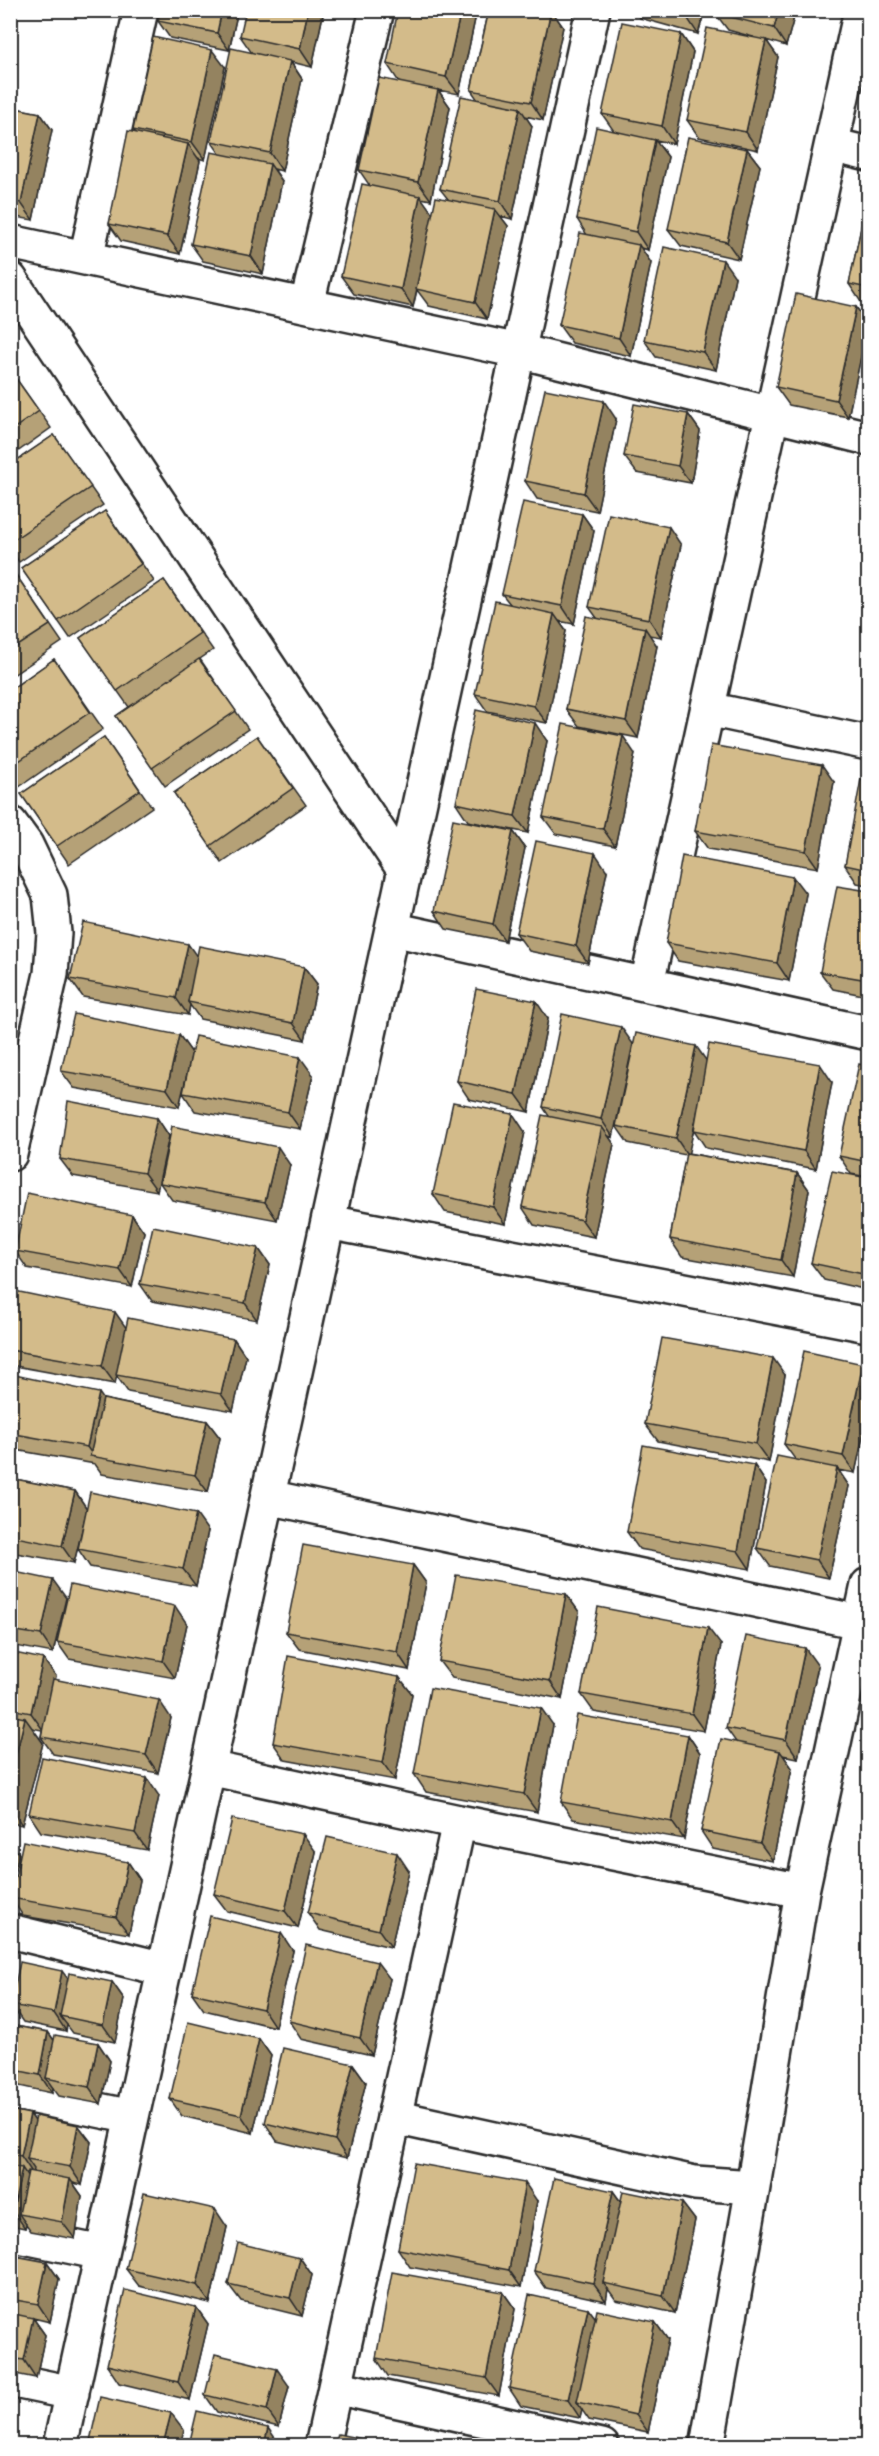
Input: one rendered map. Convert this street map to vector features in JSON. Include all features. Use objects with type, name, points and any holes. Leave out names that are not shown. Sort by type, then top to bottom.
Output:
[{"type":"street","points":[[86,258],[141,10]]},
{"type":"street","points":[[307,304],[377,10]]},
{"type":"street","points":[[60,2445],[593,10]]},
{"type":"street","points":[[647,984],[861,10]]},
{"type":"street","points":[[832,146],[868,154]]},
{"type":"street","points":[[10,242],[519,351],[772,416],[868,438]]},
{"type":"street","points":[[10,279],[405,871]]},
{"type":"street","points":[[708,709],[868,743]]},
{"type":"street","points":[[10,823],[29,852],[50,895],[54,933],[51,974],[10,1154]]},
{"type":"street","points":[[392,929],[868,1033]]},
{"type":"street","points":[[328,1222],[868,1325]]},
{"type":"street","points":[[268,1497],[859,1622]]},
{"type":"street","points":[[707,2445],[802,1891],[868,1585]]},
{"type":"street","points":[[208,1768],[459,1822],[802,1891]]},
{"type":"street","points":[[322,2445],[459,1822]]},
{"type":"street","points":[[10,1931],[164,1969]]},
{"type":"street","points":[[10,2092],[132,2117]]},
{"type":"street","points":[[394,2117],[695,2183],[753,2187]]},
{"type":"street","points":[[10,2234],[102,2253]]},
{"type":"street","points":[[10,2380],[72,2393]]},
{"type":"street","points":[[335,2387],[602,2445]]},
{"type":"building","points":[[160,10],[222,10],[217,33],[158,21]]},
{"type":"building","points":[[246,10],[308,10],[300,49],[240,36]]},
{"type":"building","points":[[398,10],[461,10],[446,77],[387,64]]},
{"type":"building","points":[[489,10],[551,10],[531,102],[471,90]]},
{"type":"building","points":[[666,10],[688,10],[686,16]]},
{"type":"building","points":[[716,10],[779,10],[774,28],[715,13]]},
{"type":"building","points":[[622,22],[681,34],[662,126],[602,114]]},
{"type":"building","points":[[707,28],[766,40],[746,132],[687,120]]},
{"type":"building","points":[[153,37],[212,50],[192,142],[133,130]]},
{"type":"building","points":[[231,48],[290,61],[270,153],[211,141]]},
{"type":"building","points":[[379,78],[438,90],[418,182],[359,170]]},
{"type":"building","points":[[461,96],[520,108],[500,201],[440,189]]},
{"type":"building","points":[[10,107],[40,113],[21,203],[10,201]]},
{"type":"building","points":[[596,127],[655,140],[636,232],[577,219]]},
{"type":"building","points":[[128,131],[188,144],[167,236],[109,224]]},
{"type":"building","points":[[688,137],[747,149],[727,242],[668,229]]},
{"type":"building","points":[[211,152],[270,164],[251,256],[191,244]]},
{"type":"building","points":[[362,184],[420,196],[401,289],[341,276]]},
{"type":"building","points":[[868,195],[868,288],[849,284]]},
{"type":"building","points":[[436,197],[495,209],[475,302],[416,289]]},
{"type":"building","points":[[580,233],[639,245],[619,338],[559,325]]},
{"type":"building","points":[[664,247],[723,260],[703,352],[644,340]]},
{"type":"building","points":[[796,294],[856,307],[836,400],[776,387]]},
{"type":"building","points":[[10,370],[39,411],[10,431]]},
{"type":"building","points":[[545,389],[604,401],[584,493],[525,481]]},
{"type":"building","points":[[634,404],[688,414],[678,466],[624,456]]},
{"type":"building","points":[[54,435],[91,487],[10,542],[10,465]]},
{"type":"building","points":[[523,502],[582,514],[562,606],[502,594]]},
{"type":"building","points":[[105,511],[141,564],[58,621],[21,568]]},
{"type":"building","points":[[609,514],[669,527],[649,619],[589,607]]},
{"type":"building","points":[[14,572],[50,625],[10,651],[10,575]]},
{"type":"building","points":[[164,580],[200,633],[117,691],[80,638]]},
{"type":"building","points":[[495,601],[554,614],[534,706],[475,694]]},
{"type":"building","points":[[586,616],[645,628],[626,721],[566,709]]},
{"type":"building","points":[[54,659],[90,712],[10,767],[10,690]]},
{"type":"building","points":[[199,659],[236,711],[152,768],[116,716]]},
{"type":"building","points":[[476,710],[535,723],[515,816],[456,803]]},
{"type":"building","points":[[563,724],[623,736],[603,829],[543,817]]},
{"type":"building","points":[[257,736],[293,788],[210,846],[174,793]]},
{"type":"building","points":[[104,737],[140,790],[57,846],[21,794]]},
{"type":"building","points":[[711,745],[822,765],[806,851],[695,831]]},
{"type":"building","points":[[861,779],[868,780],[868,870],[845,865]]},
{"type":"building","points":[[453,819],[513,831],[493,924],[434,911]]},
{"type":"building","points":[[536,841],[595,853],[576,946],[516,933]]},
{"type":"building","points":[[682,856],[793,877],[777,963],[666,943]]},
{"type":"building","points":[[837,886],[868,891],[868,980],[820,972]]},
{"type":"building","points":[[83,922],[188,944],[176,998],[70,979]]},
{"type":"building","points":[[199,946],[304,967],[293,1023],[188,1002]]},
{"type":"building","points":[[476,989],[536,1001],[516,1094],[457,1081]]},
{"type":"building","points":[[74,1014],[179,1035],[167,1089],[61,1071]]},
{"type":"building","points":[[562,1014],[621,1027],[601,1119],[543,1107]]},
{"type":"building","points":[[636,1033],[696,1046],[676,1138],[616,1126]]},
{"type":"building","points":[[195,1036],[300,1057],[288,1112],[183,1093]]},
{"type":"building","points":[[709,1044],[820,1064],[804,1151],[694,1130]]},
{"type":"building","points":[[859,1064],[868,1066],[868,1162],[839,1156]]},
{"type":"building","points":[[68,1101],[157,1118],[144,1173],[60,1159]]},
{"type":"building","points":[[453,1102],[513,1114],[493,1207],[433,1194]]},
{"type":"building","points":[[542,1115],[602,1127],[582,1220],[522,1207]]},
{"type":"building","points":[[172,1126],[278,1147],[265,1202],[160,1183]]},
{"type":"building","points":[[686,1153],[797,1173],[781,1260],[670,1239]]},
{"type":"building","points":[[832,1171],[868,1178],[868,1275],[811,1263]]},
{"type":"building","points":[[27,1193],[132,1215],[120,1270],[15,1251]]},
{"type":"building","points":[[153,1226],[258,1248],[245,1303],[140,1284]]},
{"type":"building","points":[[10,1290],[115,1312],[102,1366],[10,1350]]},
{"type":"building","points":[[128,1318],[234,1339],[221,1394],[116,1375]]},
{"type":"building","points":[[662,1338],[773,1358],[756,1444],[645,1424]]},
{"type":"building","points":[[804,1351],[863,1364],[843,1456],[784,1444]]},
{"type":"building","points":[[10,1374],[99,1393],[87,1447],[10,1433]]},
{"type":"building","points":[[103,1399],[207,1421],[195,1475],[90,1456]]},
{"type":"building","points":[[643,1445],[754,1465],[738,1551],[627,1532]]},
{"type":"building","points":[[777,1456],[837,1468],[817,1560],[757,1548]]},
{"type":"building","points":[[10,1478],[75,1491],[62,1546],[10,1536]]},
{"type":"building","points":[[90,1492],[196,1514],[183,1569],[78,1549]]},
{"type":"building","points":[[303,1545],[413,1565],[397,1652],[286,1632]]},
{"type":"building","points":[[10,1571],[53,1580],[41,1635],[10,1630]]},
{"type":"building","points":[[456,1575],[566,1594],[550,1681],[439,1661]]},
{"type":"building","points":[[70,1585],[175,1606],[163,1661],[57,1642]]},
{"type":"building","points":[[598,1607],[708,1628],[692,1714],[581,1694]]},
{"type":"building","points":[[746,1636],[805,1648],[786,1740],[726,1728]]},
{"type":"building","points":[[10,1652],[43,1659],[31,1713],[10,1709]]},
{"type":"building","points":[[288,1656],[399,1677],[383,1763],[273,1743]]},
{"type":"building","points":[[53,1679],[159,1700],[146,1755],[41,1737]]},
{"type":"building","points":[[430,1688],[541,1708],[524,1794],[414,1774]]},
{"type":"building","points":[[10,1715],[25,1718],[10,1779]]},
{"type":"building","points":[[577,1715],[688,1735],[672,1822],[561,1802]]},
{"type":"building","points":[[721,1739],[780,1751],[760,1843],[701,1831]]},
{"type":"building","points":[[42,1757],[147,1778],[135,1833],[29,1814]]},
{"type":"building","points":[[232,1819],[303,1834],[285,1911],[214,1894]]},
{"type":"building","points":[[327,1837],[397,1853],[379,1930],[308,1913]]},
{"type":"building","points":[[23,1841],[128,1862],[116,1917],[11,1898]]},
{"type":"building","points":[[210,1916],[281,1933],[263,2009],[192,1993]]},
{"type":"building","points":[[306,1945],[377,1962],[360,2038],[289,2021]]},
{"type":"building","points":[[20,1962],[62,1971],[54,2013],[11,2005]]},
{"type":"building","points":[[69,1973],[112,1982],[103,2025],[60,2016]]},
{"type":"building","points":[[188,2022],[259,2039],[241,2115],[170,2099]]},
{"type":"building","points":[[10,2025],[48,2032],[40,2075],[10,2069]]},
{"type":"building","points":[[55,2035],[98,2043],[89,2087],[46,2078]]},
{"type":"building","points":[[283,2048],[353,2064],[335,2140],[265,2123]]},
{"type":"building","points":[[10,2110],[30,2114],[21,2156],[10,2154]]},
{"type":"building","points":[[36,2116],[78,2125],[70,2167],[27,2159]]},
{"type":"building","points":[[414,2163],[525,2183],[509,2270],[398,2249]]},
{"type":"building","points":[[10,2166],[22,2168],[13,2211],[10,2210]]},
{"type":"building","points":[[28,2171],[70,2179],[62,2222],[19,2214]]},
{"type":"building","points":[[554,2178],[613,2191],[593,2283],[534,2271]]},
{"type":"building","points":[[623,2191],[682,2203],[663,2296],[603,2283]]},
{"type":"building","points":[[144,2193],[215,2209],[197,2285],[126,2269]]},
{"type":"building","points":[[238,2243],[300,2258],[290,2298],[228,2284]]},
{"type":"building","points":[[10,2255],[47,2262],[38,2304],[10,2299]]},
{"type":"building","points":[[392,2272],[503,2292],[486,2378],[376,2358]]},
{"type":"building","points":[[125,2290],[196,2307],[178,2382],[107,2365]]},
{"type":"building","points":[[529,2295],[588,2308],[568,2400],[509,2388]]},
{"type":"building","points":[[597,2310],[655,2322],[636,2415],[577,2402]]},
{"type":"building","points":[[10,2313],[33,2318],[24,2360],[10,2358]]},
{"type":"building","points":[[215,2354],[277,2369],[267,2410],[205,2395]]},
{"type":"building","points":[[100,2397],[171,2413],[163,2445],[89,2445]]},
{"type":"building","points":[[197,2411],[268,2428],[264,2445],[189,2445]]},
{"type":"building","points":[[338,2434],[391,2445],[335,2445]]}]
